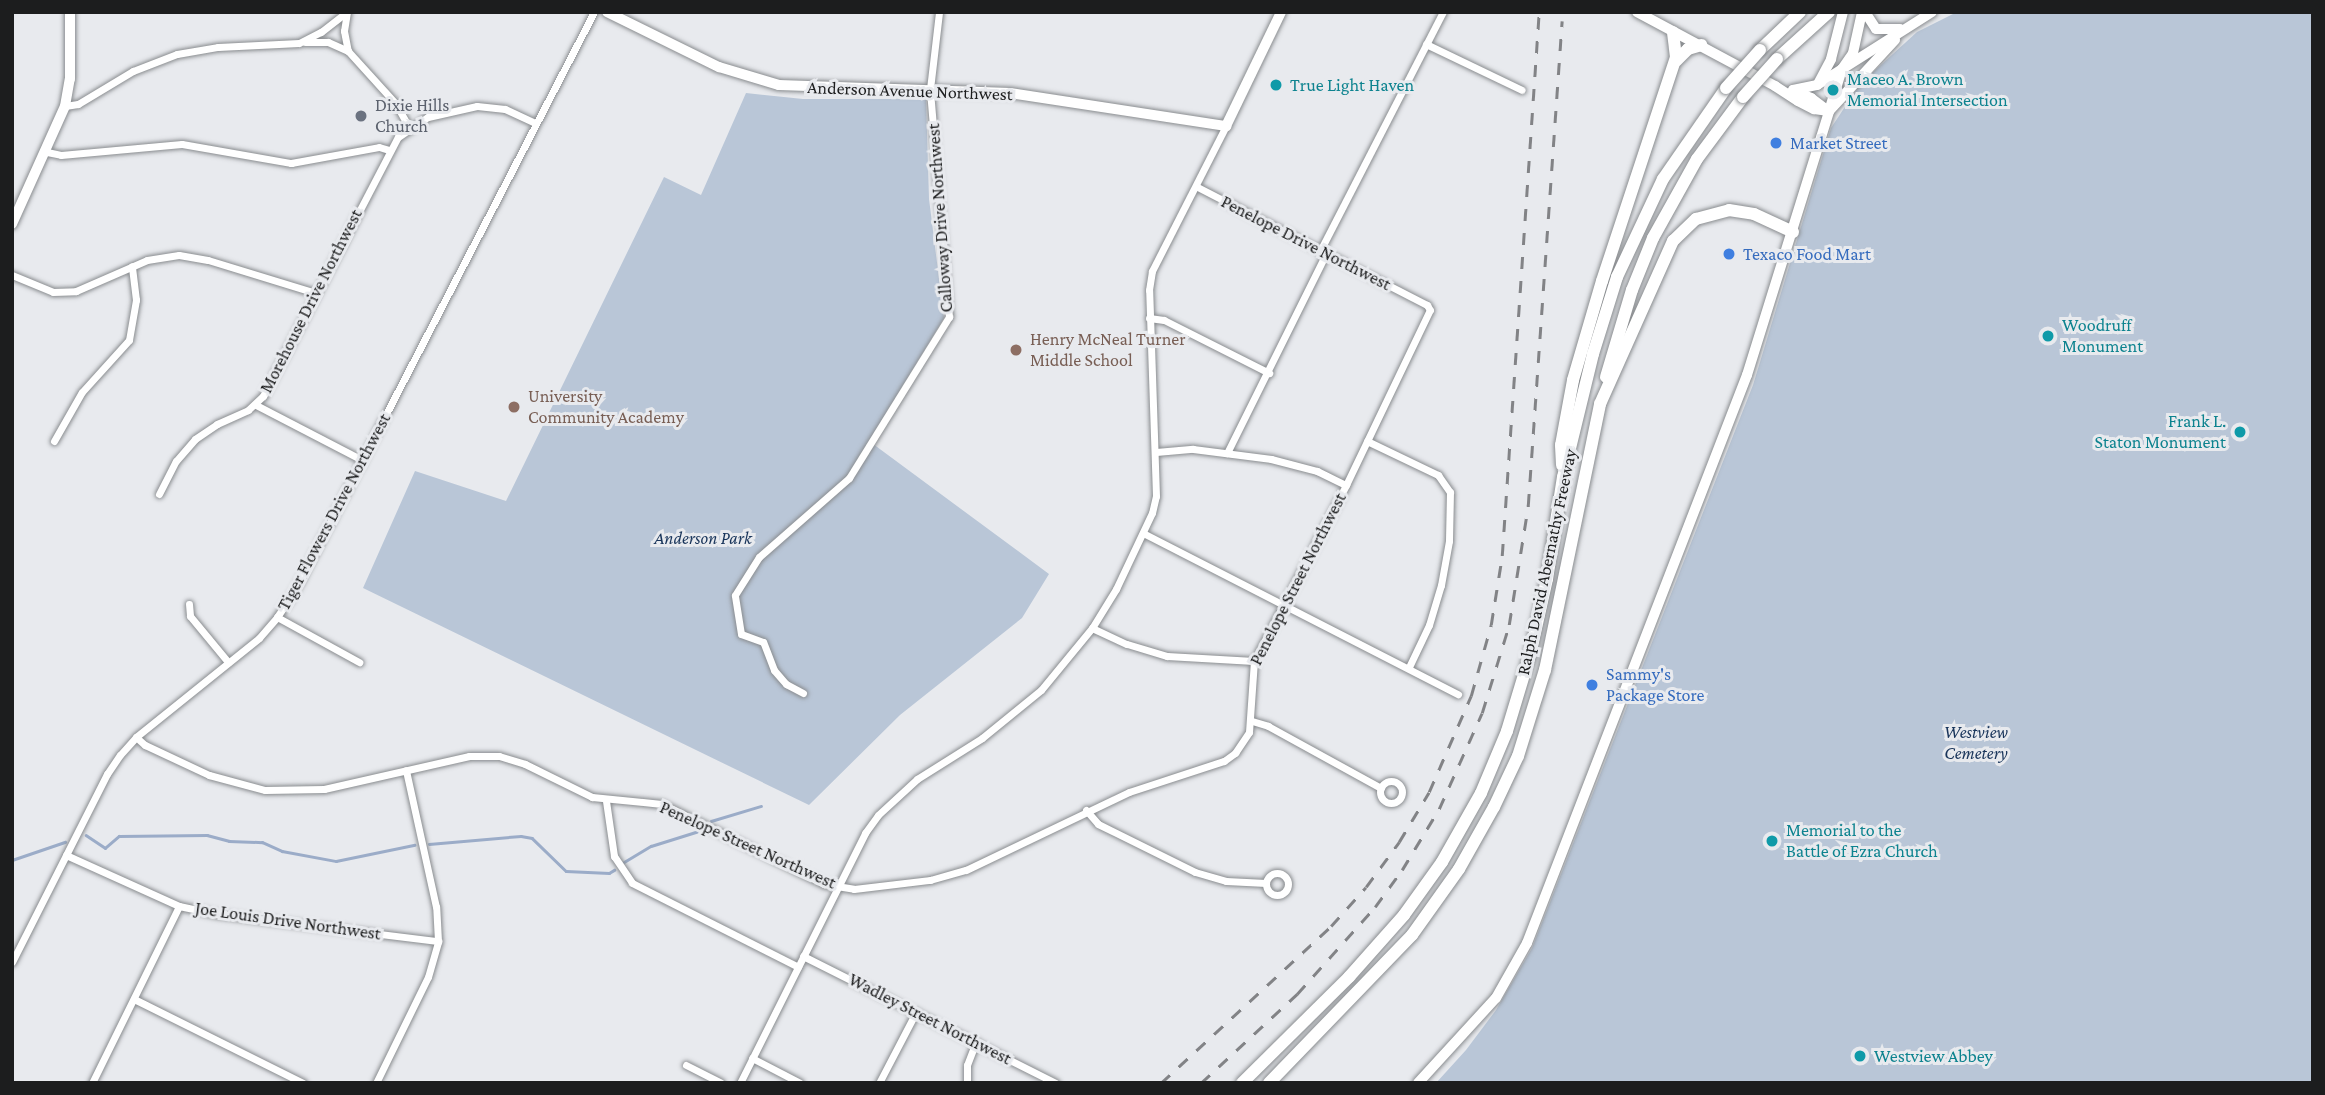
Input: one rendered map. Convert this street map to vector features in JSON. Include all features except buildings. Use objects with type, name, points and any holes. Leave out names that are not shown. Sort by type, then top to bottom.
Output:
[{"type":"highway","name":"Ralph David Abernathy Freeway","points":[[1242,1083],[1376,947],[1427,885],[1466,822],[1498,756],[1523,680],[1547,579],[1563,477],[1593,354],[1628,249],[1668,171],[1726,88],[1760,50],[1800,12]]},
{"type":"highway","points":[[1269,1083],[1412,935],[1459,869],[1498,799],[1518,756],[1545,670],[1600,404],[1620,324],[1653,238],[1697,159],[1743,97],[1777,59],[1826,15]]},
{"type":"highway","points":[[1563,477],[1561,445],[1576,368],[1674,64],[1677,50],[1673,32]]},
{"type":"highway","points":[[1674,64],[1688,49],[1701,45]]},
{"type":"highway","points":[[1600,404],[1669,249],[1683,229],[1709,213],[1741,210],[1793,232]]},
{"type":"main road","points":[[12,224],[47,152],[65,106],[71,79],[70,12]]},
{"type":"main road","name":"Anderson Avenue Northwest","points":[[607,12],[719,67],[758,81],[801,87],[1010,93],[1226,126]]},
{"type":"main road","points":[[1226,126],[1280,12]]},
{"type":"main road","points":[[1637,12],[1814,109],[1829,111]]},
{"type":"main road","points":[[1817,85],[1831,59],[1843,12]]},
{"type":"main road","points":[[1842,69],[1838,57],[1849,12]]},
{"type":"main road","points":[[1418,1083],[1496,998],[1527,943],[1747,375],[1842,69],[1853,53],[1863,12]]},
{"type":"main road","points":[[1863,12],[1876,29],[1890,32],[1905,28]]},
{"type":"main road","points":[[1793,90],[1817,85],[1931,12]]},
{"type":"main road","points":[[1829,111],[1905,28]]},
{"type":"main road","points":[[1775,86],[1811,98],[1829,111]]},
{"type":"street","points":[[299,43],[321,32],[347,12]]},
{"type":"street","points":[[347,12],[344,31],[348,51]]},
{"type":"street","name":"Tiger Flowers Drive Northwest","points":[[12,962],[107,774],[136,737],[278,617],[295,590],[594,12]]},
{"type":"street","name":"Calloway Drive Northwest","points":[[803,693],[786,684],[774,670],[762,642],[741,634],[734,595],[759,557],[849,478],[945,328],[950,307],[930,89],[939,12]]},
{"type":"street","points":[[1227,453],[1269,373],[1323,252],[1443,12]]},
{"type":"street","points":[[65,106],[78,104],[133,71],[177,54],[218,47],[328,42],[348,51],[396,104],[410,127],[428,117],[477,106],[505,109],[535,124]]},
{"type":"street","points":[[1426,44],[1522,90]]},
{"type":"street","points":[[740,1083],[865,833],[890,801],[917,779],[982,738],[1021,709],[1060,669],[1093,628],[1143,533],[1156,496],[1149,318],[1152,271],[1226,126]]},
{"type":"street","name":"Morehouse Drive Northwest","points":[[159,494],[176,461],[195,439],[217,424],[257,405],[389,150],[410,127]]},
{"type":"street","points":[[47,152],[61,155],[182,144],[291,163],[379,147],[389,150]]},
{"type":"street","name":"Penelope Drive Northwest","points":[[1197,187],[1414,298]]},
{"type":"street","points":[[12,275],[43,289],[63,293],[86,288],[132,266],[163,256],[193,256],[316,293]]},
{"type":"street","points":[[54,441],[82,392],[129,340],[136,300],[132,266]]},
{"type":"street","name":"Penelope Street Northwest","points":[[606,801],[644,800],[662,804],[837,888],[908,883],[966,870],[1001,855],[1086,810],[1129,792],[1224,761],[1244,743],[1252,721],[1254,661],[1346,485],[1430,313],[1427,304],[1414,298]]},
{"type":"street","points":[[1149,318],[1164,320],[1269,373]]},
{"type":"street","points":[[257,405],[362,460]]},
{"type":"street","points":[[1367,441],[1438,475],[1450,492],[1449,541],[1441,585],[1429,625],[1409,667]]},
{"type":"street","points":[[1156,452],[1194,449],[1292,463],[1346,485]]},
{"type":"street","points":[[1143,533],[1284,602],[1458,694]]},
{"type":"street","points":[[189,604],[190,616],[228,662]]},
{"type":"street","points":[[278,617],[359,662]]},
{"type":"street","points":[[1093,628],[1127,644],[1167,656],[1254,661]]},
{"type":"street","points":[[1252,721],[1268,726],[1381,788]]},
{"type":"street","points":[[136,737],[145,745],[209,775],[265,790],[324,789],[469,756],[499,756],[525,764],[592,797],[606,801],[614,856],[632,883],[797,967]]},
{"type":"street","points":[[376,1083],[428,977],[438,941],[436,907],[406,770]]},
{"type":"street","points":[[1086,810],[1097,824],[1195,872],[1226,881],[1266,883]]},
{"type":"street","name":"Joe Louis Drive Northwest","points":[[66,855],[145,893],[217,914],[438,941]]},
{"type":"street","points":[[92,1083],[179,905]]},
{"type":"street","name":"Wadley Street Northwest","points":[[803,956],[1056,1083]]},
{"type":"street","points":[[134,999],[303,1083]]},
{"type":"street","points":[[879,1083],[916,1012]]},
{"type":"street","points":[[967,1083],[967,1065],[976,1042]]},
{"type":"street","points":[[752,1058],[800,1083]]},
{"type":"street","points":[[686,1065],[721,1083]]},
{"type":"green space","name":"Westview Cemetery","points":[[1957,12],[2313,12],[2313,1083],[1436,1083],[1466,1050],[1496,1010],[1532,948],[1753,385],[1831,128],[1860,84],[1917,32]]},
{"type":"green space","name":"Anderson Park","points":[[746,93],[803,99],[926,99],[929,199],[944,318],[869,441],[1049,574],[1022,618],[900,715],[809,805],[363,588],[415,471],[506,501],[664,177],[701,195]]},
{"type":"waterway","points":[[711,821],[761,806]]},
{"type":"waterway","points":[[624,862],[651,846],[702,830]]},
{"type":"waterway","points":[[86,835],[105,848],[119,836],[207,835],[229,841],[262,842],[282,851],[336,861],[414,845]]},
{"type":"waterway","points":[[429,844],[521,836],[532,838],[566,871],[609,873],[614,870]]},
{"type":"waterway","points":[[12,860],[65,842]]},
{"type":"railway","points":[[1161,1083],[1331,926],[1366,887],[1399,842],[1429,792],[1471,696],[1491,625],[1502,556],[1539,12]]},
{"type":"railway","points":[[1201,1083],[1297,994],[1375,907],[1402,870],[1439,809],[1482,713],[1509,625],[1528,506],[1562,21]]},
{"type":"place","name":"True Light Haven","points":[[1276,85]]},
{"type":"place","name":"Maceo A. Brown Memorial Intersection","points":[[1833,90]]},
{"type":"place","name":"Dixie Hills Church","points":[[361,116]]},
{"type":"place","name":"Market Street","points":[[1776,143]]},
{"type":"place","name":"Texaco Food Mart","points":[[1729,254]]},
{"type":"place","name":"Woodruff Monument","points":[[2048,336]]},
{"type":"place","name":"Henry McNeal Turner Middle School","points":[[1016,350]]},
{"type":"place","name":"University Community Academy","points":[[514,407]]},
{"type":"place","name":"Frank L. Staton Monument","points":[[2240,432]]},
{"type":"place","name":"Sammy's Package Store","points":[[1592,685]]},
{"type":"place","name":"Memorial to the Battle of Ezra Church","points":[[1772,841]]},
{"type":"place","name":"Westview Abbey","points":[[1860,1056]]}]
